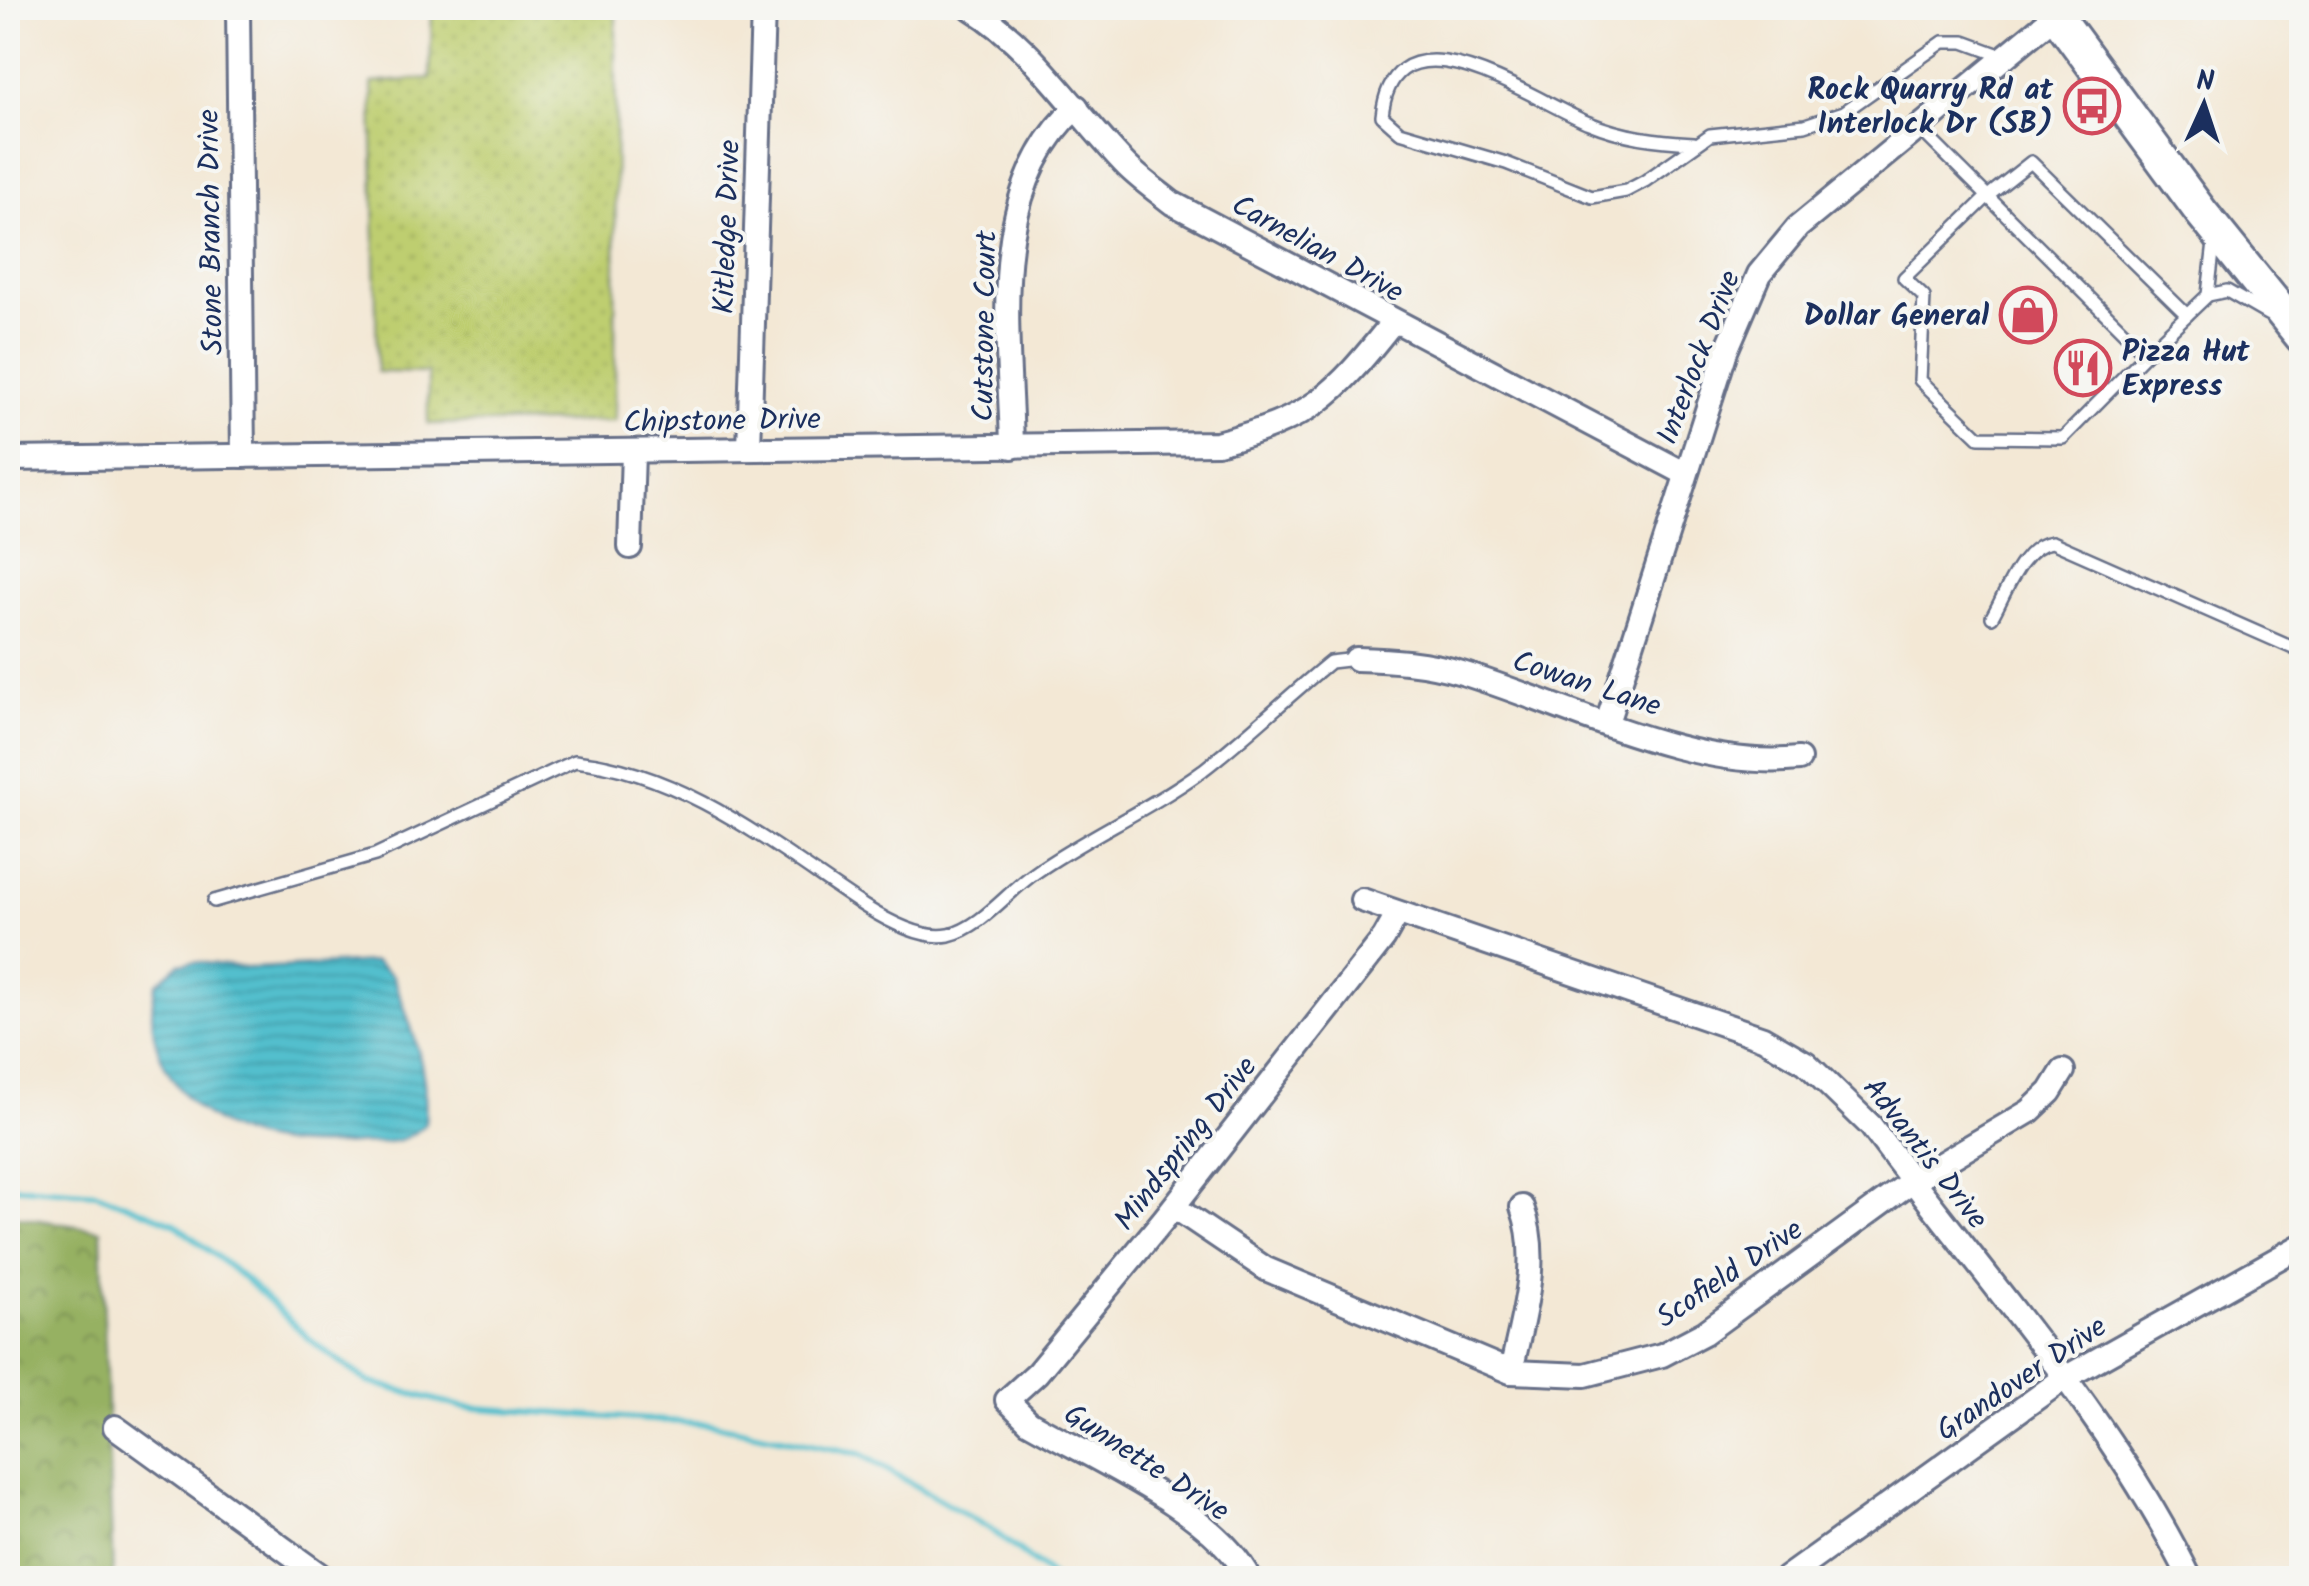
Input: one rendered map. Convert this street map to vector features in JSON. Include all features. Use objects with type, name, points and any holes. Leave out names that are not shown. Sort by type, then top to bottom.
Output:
[{"type":"main road","points":[[2054,11],[2201,212],[2302,340]]},
{"type":"street","name":"Stone Branch Drive","points":[[238,8],[244,456]]},
{"type":"street","name":"Kitledge Drive","points":[[749,449],[763,8]]},
{"type":"street","name":"Carnelian Drive","points":[[971,8],[999,25],[1077,106],[1125,164],[1172,203],[1392,323],[1686,474]]},
{"type":"street","name":"Interlock Drive","points":[[1607,724],[1726,351],[1759,274],[1798,227],[1920,129],[2054,11]]},
{"type":"street","name":"Cutstone Court","points":[[1012,447],[1009,270],[1014,218],[1027,172],[1052,129],[1077,106]]},
{"type":"street","name":"Chipstone Drive","points":[[8,459],[1217,443],[1265,430],[1311,411],[1342,386],[1392,323]]},
{"type":"street","points":[[630,547],[633,452]]},
{"type":"street","name":"Cowan Lane","points":[[1356,659],[1410,661],[1459,672],[1607,724],[1757,764],[1799,758]]},
{"type":"street","name":"Advantis Drive","points":[[1362,900],[1763,1038],[1837,1088],[2063,1379],[2142,1490],[2190,1578]]},
{"type":"street","name":"Mindspring Drive","points":[[1007,1400],[1037,1374],[1174,1207],[1384,938],[1398,913]]},
{"type":"street","name":"Scofield Drive","points":[[1174,1207],[1266,1269],[1510,1372],[1585,1375],[1662,1356],[1704,1333],[1912,1181],[2030,1110],[2050,1092],[2063,1071]]},
{"type":"street","points":[[1510,1372],[1533,1261],[1532,1233],[1522,1207]]},
{"type":"street","name":"Grandover Drive","points":[[1786,1578],[2063,1379],[2302,1245]]},
{"type":"street","name":"Gunnette Drive","points":[[1007,1400],[1029,1422],[1191,1518],[1220,1543],[1249,1578]]},
{"type":"street","points":[[115,1427],[318,1577]]},
{"type":"lane","points":[[1694,142],[1654,141],[1585,121],[1498,71],[1441,52],[1409,60],[1391,79],[1384,101],[1387,124],[1400,132],[1506,163],[1592,198],[1626,191],[1645,181],[1694,142],[1710,135],[1805,125],[1844,112],[1943,42],[1964,42],[2005,57]]},
{"type":"lane","points":[[1920,129],[2146,354]]},
{"type":"lane","points":[[2187,315],[2031,162],[1988,196],[1904,278],[1924,297],[1920,380],[1979,437],[2064,438],[2208,295],[2227,291],[2241,296],[2302,340]]},
{"type":"lane","points":[[2201,212],[2216,247],[2208,295]]},
{"type":"lane","points":[[1992,617],[2030,554],[2039,544],[2052,542],[2302,652]]},
{"type":"lane","points":[[214,902],[375,855],[576,762],[606,764],[708,807],[757,832],[898,924],[929,935],[947,935],[970,927],[1072,849],[1201,771],[1330,662],[1356,659]]},
{"type":"green space","points":[[432,8],[616,8],[615,421],[428,424],[428,373],[377,372],[372,83],[430,78]]},
{"type":"green space","points":[[8,1215],[101,1230],[113,1578],[8,1578]]},
{"type":"water","points":[[375,962],[393,976],[412,1031],[425,1086],[425,1124],[392,1142],[298,1145],[245,1135],[199,1109],[180,1090],[164,1064],[152,1014],[157,983],[179,964],[253,968]]},
{"type":"waterway","points":[[8,1186],[97,1193],[174,1223],[245,1279],[315,1344],[368,1382],[462,1407],[711,1424],[860,1454],[989,1528],[1054,1578]]},
{"type":"place","name":"Rock Quarry Rd at Interlock Dr (SB)","points":[[2092,106]]},
{"type":"place","name":"Dollar General","points":[[2028,315]]},
{"type":"place","name":"Pizza Hut Express","points":[[2083,368]]}]
